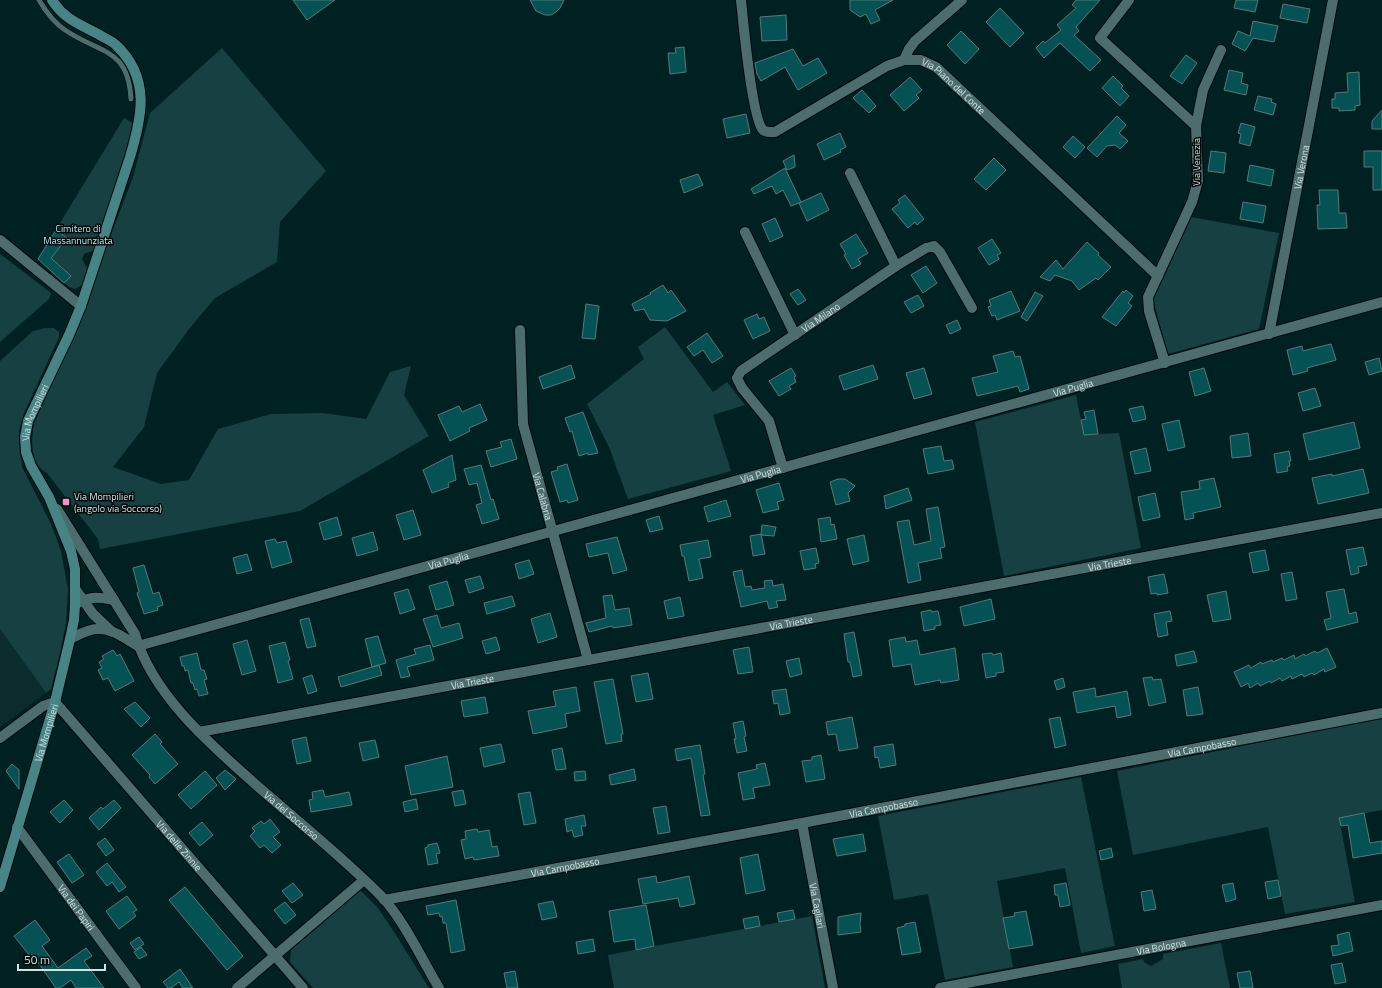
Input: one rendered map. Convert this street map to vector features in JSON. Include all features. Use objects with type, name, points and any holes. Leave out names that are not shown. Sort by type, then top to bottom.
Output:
[{"type":"street","name":"Via Mompilieri","points":[[0,887],[55,702],[79,602],[71,551],[49,497],[31,466],[26,452],[25,437],[28,421],[69,335],[81,306],[137,133],[142,106],[141,92],[137,77],[131,65],[115,44],[66,17],[58,10],[52,0]]},
{"type":"street","name":"Via Piano del Conte","points":[[741,0],[752,89],[760,125],[763,130],[775,132],[887,66],[904,60],[921,60],[936,67],[1158,276]]},
{"type":"street","points":[[904,60],[915,41],[962,0]]},
{"type":"street","name":"Via Venezia","points":[[1129,0],[1100,38],[1196,126],[1197,189],[1148,297],[1147,304],[1165,363]]},
{"type":"street","name":"Via Verona","points":[[1269,334],[1333,0]]},
{"type":"street","points":[[1196,126],[1203,90],[1221,50]]},
{"type":"street","points":[[850,173],[896,266]]},
{"type":"street","points":[[745,232],[795,335]]},
{"type":"street","points":[[0,240],[81,306]]},
{"type":"street","name":"Via Milano","points":[[783,468],[769,421],[742,388],[737,378],[741,371],[896,266],[926,248],[934,246],[940,252],[972,308]]},
{"type":"street","name":"Via Puglia","points":[[138,646],[1382,302]]},
{"type":"street","name":"Via Calabria","points":[[520,330],[523,424],[588,660]]},
{"type":"street","name":"Via del Soccorso","points":[[49,497],[135,634],[138,646],[156,679],[175,706],[199,732],[364,880],[384,900],[402,924],[439,988]]},
{"type":"street","name":"Via Trieste","points":[[199,732],[1382,513]]},
{"type":"street","points":[[111,631],[79,602],[92,597],[101,597],[114,600]]},
{"type":"street","points":[[70,639],[88,631],[98,629],[111,631],[123,636],[138,646]]},
{"type":"street","points":[[0,738],[43,706],[55,702]]},
{"type":"street","name":"Via delle Zinnie","points":[[55,702],[303,988]]},
{"type":"street","name":"Via Campobasso","points":[[384,900],[802,823],[1382,713]]},
{"type":"street","name":"Via Cagliari","points":[[802,823],[833,988]]},
{"type":"street","name":"Via dei Papiri","points":[[17,827],[136,988]]},
{"type":"street","points":[[237,988],[364,880]]},
{"type":"street","name":"Via Bologna","points":[[940,988],[1382,905]]},
{"type":"lane","points":[[39,0],[47,13],[66,31],[114,56],[128,75],[131,99]]},
{"type":"shaded area","points":[[0,629],[46,693],[0,727]]},
{"type":"green space","points":[[222,48],[326,171],[280,222],[277,262],[215,298],[189,329],[157,373],[144,427],[113,467],[161,484],[189,480],[218,429],[271,414],[323,413],[366,419],[390,372],[411,366],[404,395],[429,436],[300,511],[100,549],[98,539],[47,473],[37,464],[32,444],[34,424],[70,343],[133,177],[150,113]]},
{"type":"green space","name":"Cimitero di Massannunziata","points":[[124,118],[134,124],[95,250],[84,254],[82,259],[88,270],[82,285],[75,289],[69,287],[38,259]]},
{"type":"green space","points":[[1191,217],[1279,233],[1259,329],[1168,354],[1153,300]]},
{"type":"green space","points":[[0,254],[51,293],[49,299],[0,342]]},
{"type":"green space","points":[[665,327],[713,392],[727,382],[745,405],[713,415],[731,471],[628,499],[609,447],[587,404],[644,359],[638,347]]},
{"type":"green space","points":[[45,328],[54,328],[59,332],[59,337],[24,413],[19,430],[19,446],[22,467],[51,524],[61,551],[68,589],[66,623],[60,653],[51,689],[46,693],[0,629],[0,361],[33,331]]},
{"type":"green space","points":[[1076,395],[1084,435],[1119,433],[1141,548],[1004,576],[975,422]]},
{"type":"green space","points":[[1382,718],[1382,810],[1339,818],[1355,902],[1285,914],[1268,827],[1133,855],[1117,771]]},
{"type":"green space","points":[[1081,777],[1115,946],[1081,953],[1065,868],[997,881],[1013,967],[945,980],[928,894],[894,900],[878,816]]},
{"type":"green space","points":[[360,890],[377,907],[429,988],[313,988],[290,962],[291,949]]},
{"type":"green space","points":[[812,916],[825,988],[614,988],[608,955]]},
{"type":"green space","points":[[1221,943],[1230,988],[1122,988],[1118,964],[1143,959],[1144,962],[1151,966],[1163,959],[1163,954]]},
{"type":"building","points":[[293,0],[335,0],[307,20]]},
{"type":"building","points":[[530,0],[564,0],[556,12],[551,15],[545,15],[536,11]]},
{"type":"building","points":[[850,0],[893,0],[875,10],[880,20],[871,24],[866,14],[860,17],[850,10]]},
{"type":"building","points":[[1076,0],[1100,0],[1076,27],[1079,31],[1074,35],[1101,60],[1090,71],[1060,43],[1044,58],[1036,48],[1043,41],[1045,43],[1061,30],[1057,25],[1076,8],[1072,5]]},
{"type":"building","points":[[1236,0],[1258,0],[1255,12],[1234,8]]},
{"type":"building","points":[[1283,4],[1310,9],[1307,23],[1280,18]]},
{"type":"building","points":[[1000,8],[1024,33],[1010,47],[986,22]]},
{"type":"building","points":[[786,15],[787,40],[762,41],[760,17]]},
{"type":"building","points":[[1253,21],[1278,26],[1274,42],[1253,38],[1245,51],[1232,44],[1238,31],[1250,36]]},
{"type":"building","points":[[961,31],[979,49],[965,64],[947,45]]},
{"type":"building","points":[[684,47],[686,72],[670,74],[668,53],[676,53],[675,48]]},
{"type":"building","points":[[793,49],[803,66],[818,58],[827,73],[798,90],[785,67],[761,81],[757,74],[755,63]]},
{"type":"building","points":[[1186,55],[1197,63],[1182,84],[1170,76]]},
{"type":"building","points":[[1229,70],[1243,73],[1241,83],[1248,85],[1246,95],[1224,90]]},
{"type":"building","points":[[1359,72],[1360,105],[1355,106],[1355,110],[1339,111],[1339,108],[1332,108],[1332,99],[1335,99],[1335,93],[1348,92],[1347,73]]},
{"type":"building","points":[[1113,76],[1123,86],[1121,88],[1129,96],[1120,106],[1102,88]]},
{"type":"building","points":[[910,77],[922,90],[916,95],[919,98],[904,111],[890,95]]},
{"type":"building","points":[[862,90],[876,106],[869,113],[853,98]]},
{"type":"building","points":[[1258,96],[1272,99],[1271,102],[1276,104],[1273,115],[1254,110]]},
{"type":"building","points":[[1382,110],[1382,129],[1372,129],[1372,121]]},
{"type":"building","points":[[746,114],[750,133],[727,138],[723,119]]},
{"type":"building","points":[[1117,116],[1126,125],[1119,133],[1128,141],[1120,149],[1115,145],[1107,146],[1097,157],[1087,148]]},
{"type":"building","points":[[1241,123],[1255,127],[1250,146],[1239,143],[1241,134],[1238,133]]},
{"type":"building","points":[[840,133],[846,147],[840,150],[841,152],[824,160],[817,144]]},
{"type":"building","points":[[1073,136],[1085,147],[1075,158],[1063,147]]},
{"type":"building","points":[[1211,151],[1226,153],[1224,173],[1208,171]]},
{"type":"building","points":[[1364,151],[1382,151],[1382,190],[1373,190],[1373,167],[1364,167]]},
{"type":"building","points":[[794,155],[795,167],[787,170],[783,161]]},
{"type":"building","points":[[994,158],[1006,170],[986,190],[974,179]]},
{"type":"building","points":[[1250,165],[1274,170],[1271,186],[1247,181]]},
{"type":"building","points":[[785,168],[801,202],[791,206],[783,190],[776,194],[772,186],[754,194],[751,189]]},
{"type":"building","points":[[698,174],[703,185],[684,193],[680,180]]},
{"type":"building","points":[[1319,190],[1338,190],[1339,213],[1346,213],[1347,228],[1318,229],[1317,205],[1320,205]]},
{"type":"building","points":[[821,193],[829,210],[807,221],[799,203]]},
{"type":"building","points":[[905,195],[924,219],[917,225],[915,222],[908,228],[892,209],[900,203],[898,200]]},
{"type":"building","points":[[1243,202],[1266,206],[1263,223],[1240,219]]},
{"type":"building","points":[[775,218],[783,236],[770,242],[762,224]]},
{"type":"building","points":[[56,230],[67,238],[51,258],[71,276],[64,283],[38,259]]},
{"type":"building","points":[[856,234],[868,253],[858,259],[861,264],[852,269],[840,244]]},
{"type":"building","points":[[992,239],[1001,253],[997,255],[999,259],[989,265],[978,248]]},
{"type":"building","points":[[1087,242],[1111,267],[1098,280],[1096,278],[1079,290],[1072,281],[1055,275],[1050,281],[1040,277],[1056,260],[1063,269]]},
{"type":"building","points":[[926,266],[937,283],[923,293],[911,275]]},
{"type":"building","points":[[663,285],[668,293],[671,290],[686,311],[667,321],[650,320],[644,309],[635,311],[632,304],[651,294],[650,293]]},
{"type":"building","points":[[798,289],[806,300],[798,305],[790,294]]},
{"type":"building","points":[[1126,290],[1133,296],[1128,303],[1132,306],[1116,326],[1102,317],[1123,291],[1124,293]]},
{"type":"building","points":[[1011,291],[1020,311],[997,320],[995,315],[992,316],[988,307],[991,306],[989,300]]},
{"type":"building","points":[[1035,292],[1043,296],[1027,321],[1021,317]]},
{"type":"building","points":[[918,295],[924,306],[911,313],[904,302]]},
{"type":"building","points":[[586,304],[599,306],[595,339],[582,338]]},
{"type":"building","points":[[757,314],[759,319],[764,317],[770,331],[753,339],[744,320]]},
{"type":"building","points":[[957,320],[961,329],[950,334],[946,325]]},
{"type":"building","points":[[707,333],[723,356],[712,363],[703,350],[694,356],[687,347]]},
{"type":"building","points":[[1331,344],[1336,360],[1307,368],[1308,371],[1293,375],[1287,350],[1302,346],[1303,351]]},
{"type":"building","points":[[1013,351],[1015,357],[1020,356],[1029,389],[1020,392],[1018,386],[977,396],[972,378],[998,372],[993,356]]},
{"type":"building","points":[[1379,358],[1382,371],[1369,375],[1365,362]]},
{"type":"building","points":[[571,365],[575,378],[543,389],[539,377]]},
{"type":"building","points":[[873,365],[878,379],[844,390],[839,376]]},
{"type":"building","points":[[791,368],[796,376],[794,377],[796,382],[789,386],[791,389],[779,396],[769,381]]},
{"type":"building","points":[[924,368],[932,394],[914,399],[906,373]]},
{"type":"building","points":[[1204,368],[1211,391],[1195,396],[1189,372]]},
{"type":"building","points":[[1315,388],[1321,406],[1303,411],[1298,393]]},
{"type":"building","points":[[480,404],[487,420],[469,428],[470,431],[450,441],[438,415],[459,406],[462,412]]},
{"type":"building","points":[[1143,406],[1146,419],[1133,422],[1129,409]]},
{"type":"building","points":[[1094,410],[1098,434],[1084,435],[1081,420],[1086,419],[1084,412]]},
{"type":"building","points":[[583,412],[598,453],[588,455],[588,453],[579,456],[572,431],[570,432],[565,418]]},
{"type":"building","points":[[1179,420],[1185,447],[1168,451],[1162,424]]},
{"type":"building","points":[[1354,422],[1360,448],[1309,460],[1303,434]]},
{"type":"building","points":[[1248,433],[1251,456],[1232,458],[1230,436]]},
{"type":"building","points":[[511,439],[517,459],[491,467],[486,451],[502,447],[500,442]]},
{"type":"building","points":[[941,446],[944,461],[952,460],[954,469],[928,474],[923,449]]},
{"type":"building","points":[[1146,448],[1151,471],[1135,474],[1130,452]]},
{"type":"building","points":[[1289,451],[1291,461],[1289,461],[1290,466],[1287,467],[1288,471],[1277,473],[1274,454]]},
{"type":"building","points":[[452,455],[456,480],[448,483],[449,487],[432,493],[423,470]]},
{"type":"building","points":[[567,464],[578,500],[568,503],[567,500],[560,502],[551,472],[558,470],[557,467]]},
{"type":"building","points":[[481,465],[491,500],[493,499],[499,519],[482,524],[476,505],[482,503],[477,483],[469,485],[464,469]]},
{"type":"building","points":[[1363,469],[1369,493],[1318,504],[1312,478],[1332,474],[1332,476]]},
{"type":"building","points":[[1214,478],[1221,507],[1193,513],[1194,518],[1185,520],[1181,492],[1200,489],[1199,481]]},
{"type":"building","points":[[838,479],[845,479],[855,486],[848,493],[850,501],[836,505],[830,482]]},
{"type":"building","points":[[779,483],[784,500],[777,502],[779,509],[763,513],[756,490]]},
{"type":"building","points":[[908,488],[912,500],[886,509],[884,496]]},
{"type":"building","points":[[1155,493],[1160,517],[1143,521],[1138,497]]},
{"type":"building","points":[[726,500],[731,516],[708,522],[704,507]]},
{"type":"building","points":[[938,507],[945,547],[940,548],[942,558],[918,563],[921,580],[908,583],[897,522],[909,520],[914,545],[931,541],[926,509]]},
{"type":"building","points":[[413,510],[421,535],[404,540],[396,515]]},
{"type":"building","points":[[659,516],[663,529],[650,532],[646,520]]},
{"type":"building","points":[[337,517],[342,535],[324,540],[319,523]]},
{"type":"building","points":[[830,517],[831,525],[834,524],[837,539],[821,542],[818,519]]},
{"type":"building","points":[[762,525],[776,527],[774,536],[761,535]]},
{"type":"building","points":[[373,532],[378,550],[357,556],[352,538]]},
{"type":"building","points":[[761,534],[765,554],[753,556],[750,536]]},
{"type":"building","points":[[864,535],[869,561],[853,565],[847,539]]},
{"type":"building","points":[[617,537],[627,570],[613,574],[608,553],[589,557],[586,544]]},
{"type":"building","points":[[275,539],[277,543],[286,541],[292,562],[272,568],[265,541]]},
{"type":"building","points":[[708,540],[711,557],[699,559],[703,578],[689,581],[684,556],[682,556],[680,545]]},
{"type":"building","points":[[1363,547],[1367,565],[1358,567],[1359,573],[1351,575],[1346,550]]},
{"type":"building","points":[[816,548],[819,563],[815,564],[816,568],[804,570],[800,551]]},
{"type":"building","points":[[1265,550],[1269,570],[1253,573],[1249,553]]},
{"type":"building","points":[[247,554],[252,570],[237,574],[233,558]]},
{"type":"building","points":[[529,560],[534,574],[519,579],[515,564]]},
{"type":"building","points":[[144,565],[153,594],[159,592],[163,605],[157,607],[158,610],[144,614],[137,593],[139,592],[133,568]]},
{"type":"building","points":[[742,570],[745,587],[751,586],[752,590],[765,588],[764,581],[772,580],[773,586],[783,584],[786,600],[776,601],[778,607],[769,609],[767,601],[741,607],[733,572]]},
{"type":"building","points":[[1292,572],[1297,599],[1286,601],[1281,574]]},
{"type":"building","points":[[1164,574],[1168,593],[1157,595],[1157,593],[1151,594],[1148,577]]},
{"type":"building","points":[[480,576],[484,588],[469,593],[465,580]]},
{"type":"building","points":[[447,581],[454,605],[436,610],[429,586]]},
{"type":"building","points":[[408,589],[415,609],[400,614],[394,593]]},
{"type":"building","points":[[1344,589],[1349,614],[1356,612],[1358,622],[1327,630],[1324,620],[1331,618],[1326,592]]},
{"type":"building","points":[[1226,591],[1231,619],[1213,622],[1207,595]]},
{"type":"building","points":[[612,595],[615,610],[629,608],[632,625],[613,628],[612,626],[589,632],[586,623],[606,618],[603,596]]},
{"type":"building","points":[[512,596],[515,606],[487,614],[484,603]]},
{"type":"building","points":[[680,597],[684,616],[668,619],[664,601]]},
{"type":"building","points":[[991,599],[995,619],[964,626],[960,607]]},
{"type":"building","points":[[931,610],[932,612],[938,611],[941,625],[935,626],[935,629],[924,631],[921,612]]},
{"type":"building","points":[[1170,611],[1172,621],[1166,622],[1168,635],[1158,637],[1154,614]]},
{"type":"building","points":[[550,613],[557,637],[538,643],[531,619]]},
{"type":"building","points":[[437,615],[441,628],[459,623],[463,638],[433,647],[423,619]]},
{"type":"building","points":[[309,618],[316,646],[307,648],[300,620]]},
{"type":"building","points":[[854,632],[862,675],[853,677],[850,662],[848,662],[844,634]]},
{"type":"building","points":[[378,636],[386,663],[372,667],[365,639]]},
{"type":"building","points":[[496,637],[500,650],[486,654],[482,641]]},
{"type":"building","points":[[905,637],[906,642],[917,640],[920,655],[955,648],[959,680],[941,683],[940,680],[915,685],[911,664],[893,667],[889,640]]},
{"type":"building","points":[[247,640],[256,671],[242,675],[233,644]]},
{"type":"building","points":[[285,642],[293,679],[278,683],[269,646]]},
{"type":"building","points":[[430,645],[434,660],[407,667],[410,676],[401,678],[396,660],[416,654],[414,649]]},
{"type":"building","points":[[749,647],[753,672],[738,674],[733,650]]},
{"type":"building","points":[[1327,648],[1336,667],[1325,672],[1324,669],[1314,675],[1312,673],[1304,677],[1302,674],[1292,679],[1291,676],[1282,681],[1280,678],[1271,683],[1270,681],[1260,686],[1258,683],[1250,688],[1248,683],[1241,687],[1234,672],[1249,665],[1251,668],[1261,662],[1262,664],[1272,660],[1273,662],[1282,658],[1284,660],[1294,655],[1295,659],[1304,654],[1305,656],[1315,651],[1317,653]]},
{"type":"building","points":[[113,650],[117,656],[120,654],[134,681],[115,691],[108,678],[103,680],[98,670],[102,668],[99,662],[104,659],[102,656]]},
{"type":"building","points":[[1194,651],[1197,662],[1177,666],[1175,655]]},
{"type":"building","points":[[197,653],[201,670],[204,670],[207,679],[204,680],[208,694],[199,696],[197,689],[195,690],[193,683],[191,683],[188,670],[185,671],[184,666],[182,666],[180,657]]},
{"type":"building","points":[[992,653],[993,655],[1001,653],[1004,672],[996,673],[996,676],[986,678],[982,654]]},
{"type":"building","points":[[799,658],[802,674],[790,677],[786,661]]},
{"type":"building","points":[[379,665],[382,675],[341,687],[338,677]]},
{"type":"building","points":[[648,673],[653,699],[636,702],[631,676]]},
{"type":"building","points":[[312,675],[317,691],[308,694],[303,678]]},
{"type":"building","points":[[1152,677],[1153,680],[1161,679],[1166,702],[1149,706],[1143,678]]},
{"type":"building","points":[[1063,678],[1065,687],[1057,690],[1054,681]]},
{"type":"building","points":[[613,679],[623,734],[621,734],[622,741],[606,744],[594,682]]},
{"type":"building","points":[[576,687],[580,711],[565,714],[567,727],[533,734],[528,711],[556,706],[553,691]]},
{"type":"building","points":[[1198,687],[1203,714],[1187,716],[1183,690]]},
{"type":"building","points":[[1095,688],[1096,697],[1127,691],[1131,715],[1117,718],[1115,706],[1077,713],[1073,692]]},
{"type":"building","points":[[786,689],[790,713],[780,715],[778,703],[774,704],[772,691]]},
{"type":"building","points":[[485,697],[488,713],[464,717],[461,701]]},
{"type":"building","points":[[135,702],[150,718],[141,727],[124,709]]},
{"type":"building","points":[[852,717],[858,748],[839,751],[836,734],[828,735],[826,722]]},
{"type":"building","points":[[1060,717],[1066,745],[1055,748],[1049,719]]},
{"type":"building","points":[[743,721],[747,751],[737,753],[733,723]]},
{"type":"building","points":[[155,734],[162,742],[160,744],[178,764],[155,784],[149,777],[150,775],[132,755]]},
{"type":"building","points":[[306,737],[311,761],[297,764],[292,740]]},
{"type":"building","points":[[375,740],[379,757],[363,761],[359,743]]},
{"type":"building","points":[[501,744],[505,762],[484,767],[480,748]]},
{"type":"building","points":[[893,744],[896,765],[880,768],[878,757],[875,758],[874,747]]},
{"type":"building","points":[[700,745],[705,774],[703,775],[710,815],[701,816],[691,758],[677,761],[675,749]]},
{"type":"building","points":[[562,748],[566,769],[556,770],[552,750]]},
{"type":"building","points":[[821,755],[825,779],[806,782],[802,761],[812,760],[812,757]]},
{"type":"building","points":[[447,756],[453,787],[411,795],[405,766]]},
{"type":"building","points":[[765,763],[770,785],[753,788],[755,798],[743,800],[738,773],[757,769],[756,765]]},
{"type":"building","points":[[12,764],[19,770],[19,789],[6,771]]},
{"type":"building","points":[[634,769],[636,780],[611,785],[609,775]]},
{"type":"building","points":[[225,770],[236,779],[225,790],[216,778]]},
{"type":"building","points":[[205,771],[217,785],[191,809],[178,795]]},
{"type":"building","points":[[585,771],[586,780],[575,781],[574,772]]},
{"type":"building","points":[[323,790],[325,797],[349,792],[352,805],[311,812],[309,800],[313,799],[312,792]]},
{"type":"building","points":[[463,790],[466,804],[455,806],[452,792]]},
{"type":"building","points":[[530,792],[536,823],[524,825],[518,794]]},
{"type":"building","points":[[416,799],[418,809],[405,812],[403,802]]},
{"type":"building","points":[[64,800],[73,810],[60,823],[50,812]]},
{"type":"building","points":[[114,800],[121,808],[99,830],[89,818],[101,807],[103,809]]},
{"type":"building","points":[[666,806],[670,832],[658,834],[653,808]]},
{"type":"building","points":[[1364,813],[1370,843],[1382,841],[1382,853],[1353,858],[1348,825],[1341,826],[1339,818]]},
{"type":"building","points":[[584,815],[586,826],[581,826],[583,835],[574,837],[572,830],[567,832],[565,819]]},
{"type":"building","points":[[270,819],[280,832],[273,837],[281,845],[272,853],[264,845],[260,848],[250,836],[255,831],[252,828],[261,821],[264,824]]},
{"type":"building","points":[[202,822],[213,835],[200,846],[189,833]]},
{"type":"building","points":[[477,829],[478,832],[489,830],[492,847],[497,846],[499,856],[474,860],[473,857],[465,859],[461,840],[466,839],[465,831]]},
{"type":"building","points":[[863,834],[866,851],[837,856],[833,839]]},
{"type":"building","points":[[105,838],[114,850],[106,856],[97,844]]},
{"type":"building","points":[[437,843],[440,853],[436,854],[438,863],[428,865],[425,848],[428,847],[428,845]]},
{"type":"building","points":[[1111,848],[1113,857],[1101,860],[1099,851]]},
{"type":"building","points":[[69,854],[84,875],[72,883],[57,862]]},
{"type":"building","points":[[758,854],[765,890],[746,894],[740,858]]},
{"type":"building","points":[[107,863],[126,887],[119,892],[112,882],[107,886],[96,872]]},
{"type":"building","points":[[656,876],[657,883],[689,876],[695,904],[680,907],[678,898],[643,904],[638,879]]},
{"type":"building","points":[[1278,880],[1281,896],[1268,899],[1265,882]]},
{"type":"building","points":[[293,883],[303,895],[292,903],[282,891]]},
{"type":"building","points":[[1066,883],[1070,905],[1060,907],[1058,895],[1055,895],[1054,885]]},
{"type":"building","points":[[1233,883],[1236,899],[1226,902],[1222,885]]},
{"type":"building","points":[[185,887],[243,956],[227,970],[169,900]]},
{"type":"building","points":[[1152,890],[1156,909],[1144,911],[1141,892]]},
{"type":"building","points":[[127,896],[137,910],[133,912],[136,916],[119,929],[106,911]]},
{"type":"building","points":[[456,900],[465,950],[451,953],[446,923],[443,923],[442,916],[440,917],[439,913],[428,915],[426,906]]},
{"type":"building","points":[[553,901],[557,917],[542,920],[538,904]]},
{"type":"building","points":[[285,902],[296,915],[285,924],[274,910]]},
{"type":"building","points":[[646,905],[654,946],[636,950],[635,939],[614,942],[609,911]]},
{"type":"building","points":[[793,910],[795,919],[779,922],[777,913]]},
{"type":"building","points":[[1026,911],[1033,945],[1009,949],[1003,918],[1015,916],[1014,913]]},
{"type":"building","points":[[861,913],[861,932],[838,935],[838,917]]},
{"type":"building","points":[[758,916],[760,926],[745,929],[743,919]]},
{"type":"building","points":[[35,920],[50,940],[42,946],[58,968],[86,948],[92,956],[84,961],[104,988],[76,988],[71,980],[60,988],[56,988],[32,954],[30,956],[14,936]]},
{"type":"building","points":[[915,922],[921,952],[902,955],[897,928],[905,926],[905,924]]},
{"type":"building","points":[[1349,932],[1353,951],[1333,956],[1331,946],[1339,945],[1337,935]]},
{"type":"building","points":[[139,937],[144,944],[135,950],[130,943]]},
{"type":"building","points":[[593,939],[595,951],[578,954],[576,942]]},
{"type":"building","points":[[141,947],[147,955],[139,959],[134,952]]},
{"type":"building","points":[[1342,963],[1346,982],[1335,984],[1331,965]]},
{"type":"building","points":[[180,969],[193,988],[183,988],[179,982],[171,988],[168,988],[163,982]]},
{"type":"building","points":[[515,971],[518,988],[507,988],[504,973]]},
{"type":"building","points":[[1250,971],[1253,988],[1240,988],[1237,973]]},
{"type":"place","name":"Via Mompilieri (angolo via Soccorso)","points":[[66,502]]}]
